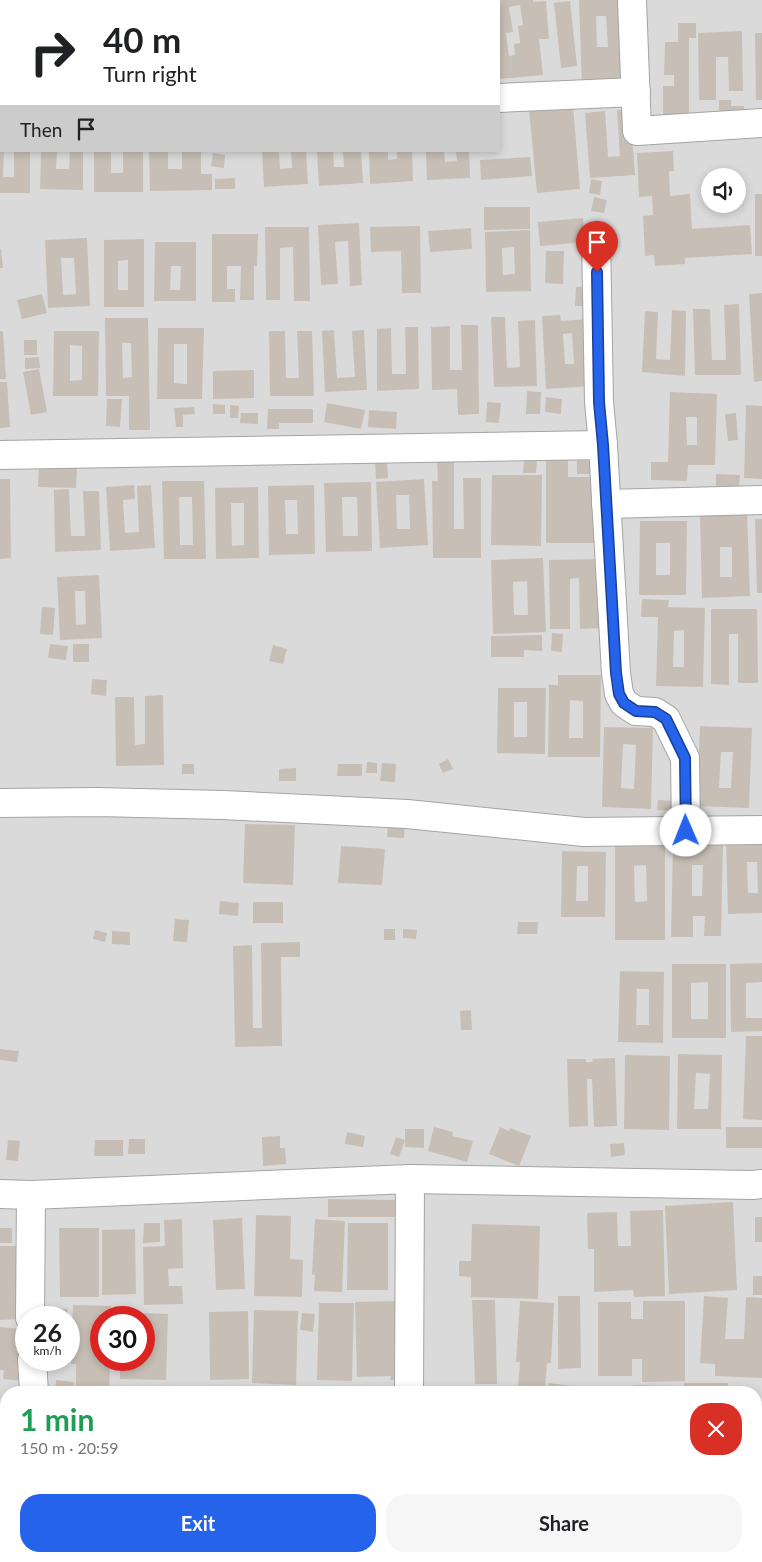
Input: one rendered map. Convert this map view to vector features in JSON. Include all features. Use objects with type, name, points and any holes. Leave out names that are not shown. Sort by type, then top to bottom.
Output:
[{"type":"street","points":[[632,0],[637,131],[762,123]]},
{"type":"street","points":[[500,98],[636,92]]},
{"type":"street","points":[[596,237],[599,402],[616,673],[619,694],[624,703],[636,711],[655,712],[666,719],[673,732],[685,758],[686,831]]},
{"type":"street","points":[[0,455],[603,445]]},
{"type":"street","points":[[606,504],[762,500]]},
{"type":"street","points":[[0,803],[97,802],[223,805],[407,814],[584,832],[762,830]]},
{"type":"street","points":[[409,1386],[410,1179]]},
{"type":"street","points":[[0,1194],[32,1195],[410,1179],[762,1184]]},
{"type":"street","points":[[30,1306],[32,1195]]},
{"type":"street","points":[[33,1371],[34,1386]]},
{"type":"shaded area","points":[[500,0],[762,0],[762,1386],[0,1386],[0,152],[500,152]]},
{"type":"building","points":[[500,0],[546,1],[549,39],[539,39],[543,75],[500,79]],"holes":[[[520,5],[523,25],[518,26],[520,43],[514,44],[515,55],[509,56],[506,33],[513,32],[509,7]]]},
{"type":"building","points":[[579,0],[626,0],[630,83],[582,87]],"holes":[[[596,16],[606,16],[608,47],[597,47]]]},
{"type":"building","points":[[570,1],[577,66],[561,68],[554,3]]},
{"type":"building","points":[[678,23],[696,23],[696,38],[689,38],[689,122],[663,117],[663,86],[674,86],[674,75],[664,75],[665,42],[678,42]]},
{"type":"building","points":[[742,31],[743,91],[729,91],[728,57],[716,57],[716,100],[699,100],[698,33]]},
{"type":"building","points":[[755,33],[762,33],[762,100],[756,100]]},
{"type":"building","points":[[719,100],[731,100],[731,106],[744,106],[745,126],[719,115]]},
{"type":"building","points":[[573,105],[580,189],[537,193],[529,109]]},
{"type":"building","points":[[630,109],[635,175],[590,178],[585,113],[605,111],[608,157],[620,156],[617,110]]},
{"type":"building","points":[[673,151],[674,171],[669,171],[670,196],[690,194],[692,229],[750,225],[752,254],[685,258],[685,264],[655,266],[654,255],[645,256],[643,216],[653,215],[652,196],[639,197],[637,153]]},
{"type":"building","points":[[0,152],[4,152],[3,177],[14,177],[14,152],[30,152],[30,193],[0,193]]},
{"type":"building","points":[[41,152],[57,152],[56,169],[69,169],[70,152],[83,152],[83,190],[40,189]]},
{"type":"building","points":[[94,152],[111,152],[111,173],[123,173],[123,152],[143,152],[143,192],[94,192]]},
{"type":"building","points":[[149,152],[168,152],[168,169],[182,169],[182,152],[201,152],[201,174],[212,174],[212,190],[150,191]]},
{"type":"building","points":[[262,152],[279,152],[280,169],[292,168],[291,152],[306,152],[308,184],[264,187]]},
{"type":"building","points":[[317,152],[333,152],[334,167],[344,167],[343,152],[361,152],[363,183],[319,186]]},
{"type":"building","points":[[369,152],[388,152],[388,160],[397,159],[397,152],[412,152],[413,181],[370,184]]},
{"type":"building","points":[[426,152],[444,152],[445,162],[457,161],[456,152],[469,152],[470,178],[427,180]]},
{"type":"building","points":[[213,153],[225,155],[224,168],[211,166]]},
{"type":"building","points":[[530,157],[532,176],[481,180],[480,160]]},
{"type":"building","points":[[235,178],[235,189],[215,189],[215,179]]},
{"type":"building","points":[[591,179],[602,181],[600,195],[589,193]]},
{"type":"building","points":[[755,194],[762,194],[762,256],[755,256]]},
{"type":"building","points":[[594,197],[607,200],[604,213],[591,211]]},
{"type":"building","points":[[484,207],[530,207],[530,229],[484,230]]},
{"type":"building","points":[[583,218],[585,242],[540,246],[538,222]]},
{"type":"building","points":[[359,223],[362,285],[350,286],[348,241],[335,242],[338,284],[321,285],[318,225]]},
{"type":"building","points":[[420,226],[421,293],[402,293],[401,251],[371,252],[370,227]]},
{"type":"building","points":[[265,227],[309,227],[310,301],[294,301],[293,247],[280,248],[280,300],[266,300]]},
{"type":"building","points":[[471,228],[472,249],[430,252],[428,231]]},
{"type":"building","points":[[530,230],[531,291],[486,292],[485,232]],"holes":[[[514,247],[515,274],[503,275],[502,248]]]},
{"type":"building","points":[[212,234],[258,234],[257,266],[254,266],[254,300],[240,300],[241,266],[227,266],[227,289],[235,289],[235,302],[212,302]]},
{"type":"building","points":[[87,238],[90,306],[48,308],[45,240]],"holes":[[[61,258],[74,258],[76,294],[63,295]]]},
{"type":"building","points":[[144,239],[144,307],[104,307],[104,240]],"holes":[[[128,260],[128,290],[118,290],[118,261]]]},
{"type":"building","points":[[155,242],[196,242],[196,301],[154,301]],"holes":[[[171,266],[181,266],[180,290],[170,290]]]},
{"type":"building","points":[[1,249],[3,268],[0,268]]},
{"type":"building","points":[[546,251],[564,251],[563,284],[545,283]]},
{"type":"building","points":[[576,287],[588,287],[588,306],[575,306]]},
{"type":"building","points":[[762,293],[762,381],[754,382],[749,294]]},
{"type":"building","points":[[42,294],[47,313],[22,319],[17,300]]},
{"type":"building","points":[[739,304],[741,375],[695,375],[693,309],[710,309],[712,360],[726,360],[724,305]]},
{"type":"building","points":[[672,310],[686,311],[685,376],[642,372],[645,311],[658,312],[656,359],[670,360]]},
{"type":"building","points":[[560,315],[561,321],[589,319],[593,386],[546,389],[542,316]],"holes":[[[572,333],[574,364],[565,364],[563,334]]]},
{"type":"building","points":[[491,317],[505,317],[507,368],[520,367],[518,321],[535,320],[537,386],[494,387]]},
{"type":"building","points":[[105,318],[148,318],[150,430],[129,430],[129,396],[106,396]],"holes":[[[122,343],[131,343],[132,377],[123,378]]]},
{"type":"building","points":[[461,325],[478,325],[479,414],[458,415],[457,389],[432,390],[431,327],[450,326],[450,370],[462,370]]},
{"type":"building","points":[[405,327],[418,327],[419,389],[377,391],[377,329],[391,328],[392,374],[406,374]]},
{"type":"building","points":[[158,328],[204,328],[202,399],[157,399]],"holes":[[[174,344],[187,344],[187,384],[174,383]]]},
{"type":"building","points":[[334,330],[337,378],[355,377],[352,331],[364,330],[367,390],[325,392],[322,331]]},
{"type":"building","points":[[0,331],[3,331],[6,379],[0,379]]},
{"type":"building","points":[[54,331],[99,331],[98,396],[53,396]],"holes":[[[70,345],[82,346],[82,380],[70,381]]]},
{"type":"building","points":[[269,331],[285,331],[286,378],[299,378],[297,331],[312,331],[314,396],[270,396]]},
{"type":"building","points":[[24,340],[37,340],[37,355],[24,355]]},
{"type":"building","points":[[39,357],[40,368],[25,369],[25,358]]},
{"type":"building","points":[[39,369],[47,412],[31,415],[23,372]]},
{"type":"building","points":[[254,370],[254,398],[213,399],[213,371]]},
{"type":"building","points":[[0,382],[7,382],[10,427],[0,428]]},
{"type":"building","points":[[527,391],[541,392],[540,414],[526,414]]},
{"type":"building","points":[[670,392],[717,394],[715,465],[688,465],[687,481],[651,480],[651,462],[668,462]],"holes":[[[686,417],[697,417],[697,445],[687,445]]]},
{"type":"building","points":[[546,397],[562,399],[561,414],[545,412]]},
{"type":"building","points":[[107,399],[122,399],[120,427],[106,426]]},
{"type":"building","points":[[487,402],[501,403],[499,423],[486,422]]},
{"type":"building","points":[[327,403],[365,410],[361,429],[324,422]]},
{"type":"building","points":[[213,404],[225,405],[225,414],[213,414]]},
{"type":"building","points":[[230,405],[239,406],[238,418],[230,418]]},
{"type":"building","points":[[746,405],[762,406],[762,479],[744,478]]},
{"type":"building","points":[[194,407],[195,414],[183,415],[183,427],[176,427],[174,408]]},
{"type":"building","points":[[268,409],[313,409],[313,423],[279,423],[279,429],[267,429]]},
{"type":"building","points":[[369,410],[397,412],[396,429],[368,427]]},
{"type":"building","points":[[241,413],[258,413],[258,424],[240,423]]},
{"type":"building","points":[[736,413],[738,440],[728,441],[725,414]]},
{"type":"building","points":[[546,457],[568,457],[568,477],[596,477],[595,543],[546,543]]},
{"type":"building","points":[[524,459],[537,460],[536,473],[523,473]]},
{"type":"building","points":[[387,460],[388,478],[376,479],[375,461]]},
{"type":"building","points":[[577,460],[593,461],[592,474],[577,474]]},
{"type":"building","points":[[454,461],[454,529],[464,529],[463,478],[481,478],[481,558],[433,558],[432,481],[438,481],[437,462]]},
{"type":"building","points":[[39,467],[77,468],[76,488],[38,487]]},
{"type":"building","points":[[716,474],[740,475],[739,487],[716,486]]},
{"type":"building","points":[[492,475],[542,475],[541,546],[491,545]]},
{"type":"building","points":[[0,479],[10,479],[11,558],[0,559]]},
{"type":"building","points":[[424,479],[428,545],[380,548],[376,482]],"holes":[[[396,495],[409,495],[410,529],[397,529]]]},
{"type":"building","points":[[162,481],[204,481],[206,559],[164,559]],"holes":[[[179,497],[192,497],[193,545],[180,545]]]},
{"type":"building","points":[[371,482],[372,551],[326,552],[324,483]],"holes":[[[342,497],[357,497],[358,536],[343,536]]]},
{"type":"building","points":[[134,485],[135,499],[123,500],[125,533],[139,532],[137,486],[151,485],[155,548],[110,551],[106,487]]},
{"type":"building","points":[[314,485],[315,554],[269,555],[268,486]],"holes":[[[285,500],[297,500],[298,534],[286,534]]]},
{"type":"building","points":[[258,487],[259,558],[216,559],[215,488]],"holes":[[[231,503],[244,503],[244,545],[232,546]]]},
{"type":"building","points":[[69,489],[71,536],[85,536],[83,491],[99,491],[101,550],[55,552],[54,490]]},
{"type":"building","points":[[747,513],[750,596],[702,598],[700,515]],"holes":[[[720,547],[732,547],[732,577],[720,577]]]},
{"type":"building","points":[[755,519],[762,519],[762,593],[757,593]]},
{"type":"building","points":[[640,521],[687,521],[686,595],[639,595]],"holes":[[[656,543],[670,543],[670,575],[656,575]]]},
{"type":"building","points":[[543,558],[546,632],[493,634],[491,560]],"holes":[[[527,581],[528,615],[514,615],[513,582]]]},
{"type":"building","points":[[599,559],[601,628],[580,629],[579,578],[570,579],[570,629],[550,629],[549,560]]},
{"type":"building","points":[[99,575],[102,638],[60,640],[57,577]],"holes":[[[75,591],[85,591],[86,624],[76,625]]]},
{"type":"building","points":[[642,599],[669,600],[668,607],[705,608],[703,687],[656,686],[658,617],[641,617]],"holes":[[[684,630],[684,667],[673,667],[674,631]]]},
{"type":"building","points":[[42,607],[55,608],[53,635],[40,634]]},
{"type":"building","points":[[711,609],[757,609],[758,683],[738,683],[738,634],[729,634],[729,685],[711,684]]},
{"type":"building","points":[[552,633],[563,634],[562,652],[551,651]]},
{"type":"building","points":[[542,635],[542,651],[524,650],[524,657],[491,657],[491,636]]},
{"type":"building","points":[[50,644],[68,646],[66,660],[48,658]]},
{"type":"building","points":[[73,644],[89,644],[89,662],[73,662]]},
{"type":"building","points":[[273,645],[287,649],[283,664],[269,661]]},
{"type":"building","points":[[558,675],[601,675],[600,757],[548,757],[549,685],[558,685]],"holes":[[[570,700],[583,701],[583,738],[569,738]]]},
{"type":"building","points":[[92,679],[107,680],[106,696],[91,694]]},
{"type":"building","points":[[498,688],[546,688],[545,754],[497,753]],"holes":[[[514,702],[527,702],[527,737],[514,737]]]},
{"type":"building","points":[[163,695],[164,765],[116,766],[115,697],[134,697],[135,745],[145,744],[145,696]]},
{"type":"building","points":[[700,726],[752,728],[749,808],[697,806]],"holes":[[[721,752],[733,752],[731,788],[719,788]]]},
{"type":"building","points":[[604,727],[653,728],[651,809],[602,807]],"holes":[[[623,744],[636,745],[634,789],[621,788]]]},
{"type":"building","points":[[448,759],[453,769],[443,773],[439,764]]},
{"type":"building","points":[[367,762],[377,763],[377,773],[366,773]]},
{"type":"building","points":[[382,763],[396,764],[395,782],[380,781]]},
{"type":"building","points":[[182,764],[194,764],[194,774],[182,774]]},
{"type":"building","points":[[338,764],[362,764],[362,776],[337,776]]},
{"type":"building","points":[[296,768],[296,781],[279,781],[279,769]]},
{"type":"building","points":[[658,800],[676,801],[676,811],[657,810]]},
{"type":"building","points":[[388,823],[405,824],[404,838],[387,837]]},
{"type":"building","points":[[245,824],[295,825],[293,885],[243,883]]},
{"type":"building","points":[[762,836],[762,913],[728,914],[726,837]],"holes":[[[747,862],[757,862],[758,893],[748,893]]]},
{"type":"building","points":[[673,844],[723,845],[721,936],[704,936],[705,916],[693,916],[693,937],[671,937]],"holes":[[[692,865],[703,865],[702,896],[692,896]]]},
{"type":"building","points":[[341,846],[385,849],[382,885],[338,883]]},
{"type":"building","points":[[615,846],[665,846],[665,940],[615,940]],"holes":[[[646,865],[647,901],[635,902],[634,866]]]},
{"type":"building","points":[[562,851],[606,852],[605,917],[561,917]],"holes":[[[577,866],[588,866],[588,901],[576,901]]]},
{"type":"building","points":[[220,901],[239,903],[238,916],[219,914]]},
{"type":"building","points":[[253,902],[283,902],[283,923],[253,923]]},
{"type":"building","points":[[175,919],[189,920],[187,942],[173,941]]},
{"type":"building","points":[[518,922],[538,922],[537,934],[517,934]]},
{"type":"building","points":[[384,929],[395,929],[395,940],[384,940]]},
{"type":"building","points":[[403,929],[417,930],[416,939],[403,938]]},
{"type":"building","points":[[95,930],[107,933],[105,942],[93,939]]},
{"type":"building","points":[[112,931],[130,932],[130,945],[112,944]]},
{"type":"building","points":[[300,942],[300,957],[281,957],[282,1046],[235,1047],[233,946],[252,945],[253,1028],[262,1028],[261,943]]},
{"type":"building","points":[[762,963],[762,982],[746,983],[746,1018],[762,1018],[762,1031],[731,1032],[730,964]]},
{"type":"building","points":[[672,964],[726,964],[726,1038],[672,1038]],"holes":[[[708,982],[708,1019],[691,1019],[691,983]]]},
{"type":"building","points":[[620,971],[664,972],[663,1043],[618,1042]],"holes":[[[637,989],[649,989],[649,1025],[636,1025]]]},
{"type":"building","points":[[471,1010],[472,1030],[461,1030],[460,1011]]},
{"type":"building","points":[[746,1036],[762,1036],[762,1120],[743,1119]]},
{"type":"building","points":[[0,1049],[19,1051],[17,1062],[0,1060]]},
{"type":"building","points":[[678,1054],[722,1055],[721,1129],[677,1129]],"holes":[[[696,1073],[710,1074],[708,1109],[694,1109]]]},
{"type":"building","points":[[625,1055],[670,1056],[669,1130],[624,1129]]},
{"type":"building","points":[[615,1058],[617,1126],[594,1127],[592,1079],[587,1079],[588,1126],[569,1127],[567,1059],[586,1059],[586,1062],[593,1062],[592,1059]]},
{"type":"building","points":[[434,1127],[453,1132],[452,1136],[473,1141],[467,1162],[428,1151]]},
{"type":"building","points":[[500,1127],[509,1131],[510,1128],[531,1136],[519,1166],[489,1154]]},
{"type":"building","points":[[726,1127],[762,1127],[762,1148],[726,1148]]},
{"type":"building","points":[[405,1129],[424,1129],[424,1148],[405,1147]]},
{"type":"building","points":[[347,1132],[365,1136],[363,1147],[345,1144]]},
{"type":"building","points":[[280,1136],[280,1148],[285,1148],[286,1164],[263,1166],[262,1137]]},
{"type":"building","points":[[396,1137],[405,1140],[399,1157],[390,1154]]},
{"type":"building","points":[[129,1139],[145,1139],[145,1154],[128,1154]]},
{"type":"building","points":[[8,1140],[20,1141],[18,1161],[6,1160]]},
{"type":"building","points":[[95,1140],[123,1140],[123,1156],[94,1156]]},
{"type":"building","points":[[624,1143],[625,1155],[611,1157],[610,1144]]},
{"type":"building","points":[[328,1199],[400,1200],[400,1217],[328,1217]]},
{"type":"building","points":[[733,1202],[737,1290],[669,1294],[665,1206]]},
{"type":"building","points":[[663,1210],[665,1296],[634,1297],[633,1290],[594,1292],[594,1249],[588,1249],[587,1213],[617,1212],[618,1246],[631,1246],[630,1211]]},
{"type":"building","points":[[256,1215],[291,1216],[290,1259],[303,1260],[302,1297],[254,1296]]},
{"type":"building","points":[[755,1217],[762,1217],[762,1242],[755,1242]]},
{"type":"building","points":[[242,1218],[245,1289],[216,1290],[213,1220]]},
{"type":"building","points":[[182,1219],[183,1268],[168,1269],[169,1286],[182,1286],[183,1304],[144,1305],[143,1247],[165,1246],[164,1220]]},
{"type":"building","points":[[315,1219],[345,1221],[342,1292],[314,1291],[315,1274],[312,1275]]},
{"type":"building","points":[[144,1223],[160,1223],[160,1242],[143,1243]]},
{"type":"building","points":[[348,1223],[388,1223],[388,1290],[347,1290]]},
{"type":"building","points":[[472,1224],[540,1226],[538,1299],[471,1297],[471,1277],[459,1276],[459,1261],[471,1261]]},
{"type":"building","points":[[0,1228],[12,1228],[12,1243],[0,1243]]},
{"type":"building","points":[[59,1228],[99,1228],[99,1297],[60,1297]]},
{"type":"building","points":[[135,1229],[136,1294],[102,1295],[102,1230]]},
{"type":"building","points":[[0,1246],[19,1246],[20,1306],[15,1306],[15,1319],[0,1320]]},
{"type":"building","points":[[753,1276],[762,1276],[762,1295],[753,1295]]},
{"type":"building","points":[[558,1296],[580,1296],[581,1368],[558,1369]]},
{"type":"building","points":[[704,1296],[728,1298],[725,1339],[744,1339],[746,1297],[762,1298],[762,1378],[715,1376],[715,1364],[700,1363]]},
{"type":"building","points":[[472,1300],[495,1300],[497,1384],[475,1384]]},
{"type":"building","points":[[399,1301],[400,1341],[394,1342],[394,1353],[401,1353],[402,1380],[390,1380],[391,1376],[357,1377],[355,1302]]},
{"type":"building","points":[[520,1301],[554,1303],[551,1363],[547,1363],[545,1386],[518,1386],[520,1362],[516,1362]]},
{"type":"building","points":[[643,1301],[685,1301],[685,1381],[642,1382],[642,1359],[632,1359],[632,1376],[598,1376],[598,1302],[631,1302],[631,1319],[643,1319]]},
{"type":"building","points":[[319,1303],[354,1303],[352,1381],[317,1380]]},
{"type":"building","points":[[73,1305],[111,1306],[90,1306],[90,1371],[110,1371],[109,1386],[76,1386],[76,1371],[80,1371],[80,1306]]},
{"type":"building","points":[[254,1310],[298,1311],[296,1385],[252,1383]]},
{"type":"building","points":[[248,1311],[249,1379],[210,1380],[209,1312]]},
{"type":"building","points":[[155,1313],[168,1314],[166,1380],[120,1379],[120,1371],[155,1371]]},
{"type":"building","points":[[302,1313],[315,1314],[313,1332],[300,1330]]},
{"type":"building","points":[[0,1327],[15,1328],[15,1371],[24,1371],[24,1381],[3,1379],[4,1370],[0,1370]]},
{"type":"building","points":[[56,1380],[74,1382],[74,1386],[56,1386]]},
{"type":"building","points":[[549,1383],[572,1386],[548,1386]]},
{"type":"building","points":[[684,1383],[728,1383],[728,1386],[684,1386]]},
{"type":"building","points":[[634,1385],[675,1386],[634,1386]]},
{"type":"route","points":[[597,272],[599,402],[616,673],[619,694],[624,703],[636,711],[655,712],[666,719],[673,732],[685,758],[686,831]]}]
